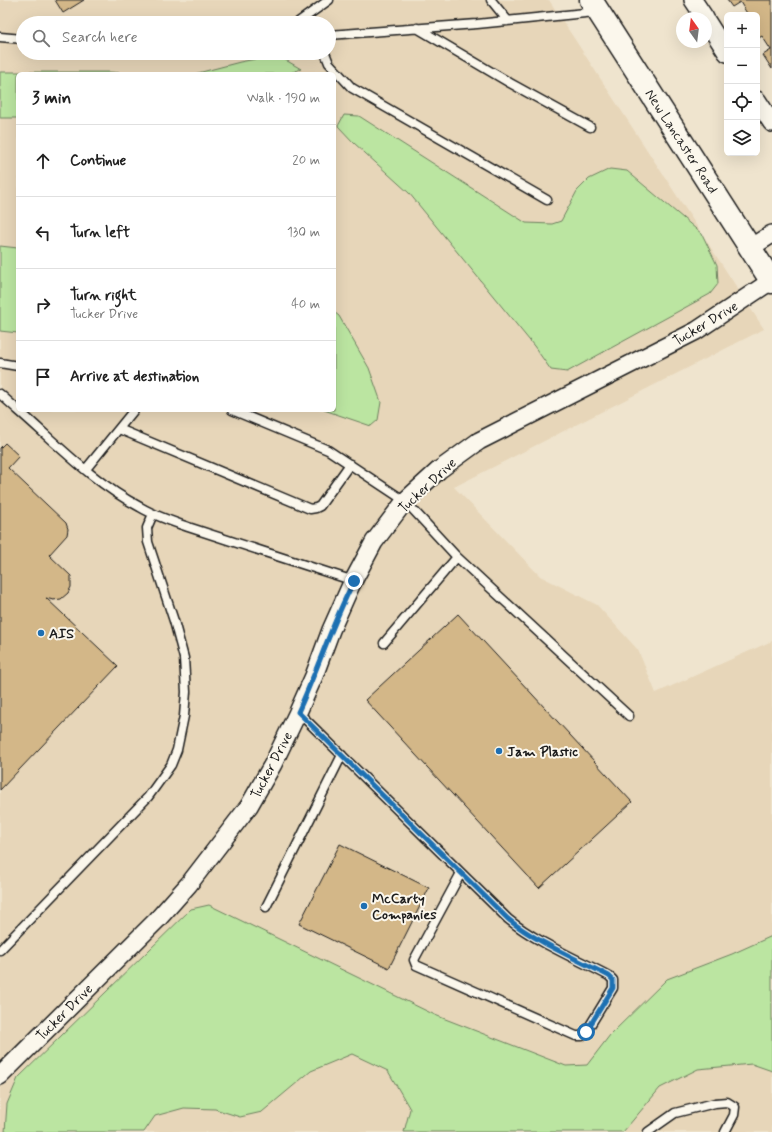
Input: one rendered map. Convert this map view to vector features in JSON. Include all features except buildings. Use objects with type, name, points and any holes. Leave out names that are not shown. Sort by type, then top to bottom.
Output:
[{"type":"main road","name":"New Lancaster Road","points":[[595,6],[772,282]]},
{"type":"street","points":[[693,0],[701,12]]},
{"type":"street","points":[[712,30],[724,48]]},
{"type":"street","points":[[760,105],[772,123]]},
{"type":"street","points":[[750,248],[772,234]]},
{"type":"street","name":"Tucker Drive","points":[[0,1076],[157,920],[189,884],[248,806],[273,764],[298,712],[314,676],[331,630],[374,542],[405,501],[439,470],[479,441],[696,331],[772,282]]},
{"type":"lane","points":[[307,16],[329,0]]},
{"type":"lane","points":[[492,0],[508,21]]},
{"type":"lane","points":[[336,34],[508,21],[595,6]]},
{"type":"lane","points":[[417,28],[510,83],[590,127]]},
{"type":"lane","points":[[0,37],[16,38]]},
{"type":"lane","points":[[328,60],[352,88],[547,200]]},
{"type":"lane","points":[[0,363],[16,366]]},
{"type":"lane","points":[[0,394],[16,408]]},
{"type":"lane","points":[[20,412],[109,488],[140,508],[188,527],[354,581]]},
{"type":"lane","points":[[86,469],[132,412]]},
{"type":"lane","points":[[237,412],[328,450],[405,501],[457,557],[629,716]]},
{"type":"lane","points":[[119,429],[310,509],[320,506],[350,464]]},
{"type":"lane","points":[[0,950],[148,797],[171,764],[177,750],[184,716],[186,692],[184,658],[174,621],[146,535],[153,514]]},
{"type":"lane","points":[[384,643],[457,557]]},
{"type":"lane","points":[[298,712],[508,919],[519,928],[609,976],[613,980],[613,988],[582,1036],[576,1036],[416,965],[414,960],[461,873]]},
{"type":"lane","points":[[266,906],[342,755]]},
{"type":"lane","points":[[648,1132],[675,1113],[716,1103],[727,1102],[735,1107],[734,1115],[725,1132]]},
{"type":"shaded area","points":[[0,0],[549,0],[764,329],[454,487],[540,576],[597,605],[638,650],[656,693],[772,641],[772,1132],[0,1132]]},
{"type":"green space","points":[[251,60],[286,60],[301,69],[293,72],[202,72]]},
{"type":"green space","points":[[0,72],[16,72],[16,118],[0,118]]},
{"type":"green space","points":[[344,115],[359,116],[526,223],[552,224],[561,221],[577,191],[589,179],[610,169],[627,171],[702,234],[717,265],[718,284],[710,294],[567,372],[551,370],[534,346],[409,193],[354,143],[338,126]]},
{"type":"green space","points":[[0,246],[16,248],[16,333],[0,331]]},
{"type":"green space","points":[[336,314],[339,316],[369,368],[381,402],[378,420],[371,426],[330,412],[336,412]]},
{"type":"green space","points":[[209,905],[435,1015],[566,1066],[587,1065],[610,1035],[667,979],[732,954],[772,936],[772,1071],[752,1064],[698,1069],[660,1088],[623,1132],[404,1132],[410,1109],[388,1071],[352,1054],[311,1071],[262,1112],[240,1117],[215,1109],[184,1108],[155,1116],[144,1132],[5,1132],[7,1104],[18,1078],[191,909]]},
{"type":"place","name":"AIS","points":[[41,633]]},
{"type":"place","name":"Jam Plastic","points":[[499,751]]},
{"type":"place","name":"McCarty Companies","points":[[364,906]]},
{"type":"route","points":[[354,581],[331,630],[314,676],[298,712],[508,919],[532,936],[609,976],[613,980],[613,988],[586,1032]]}]
